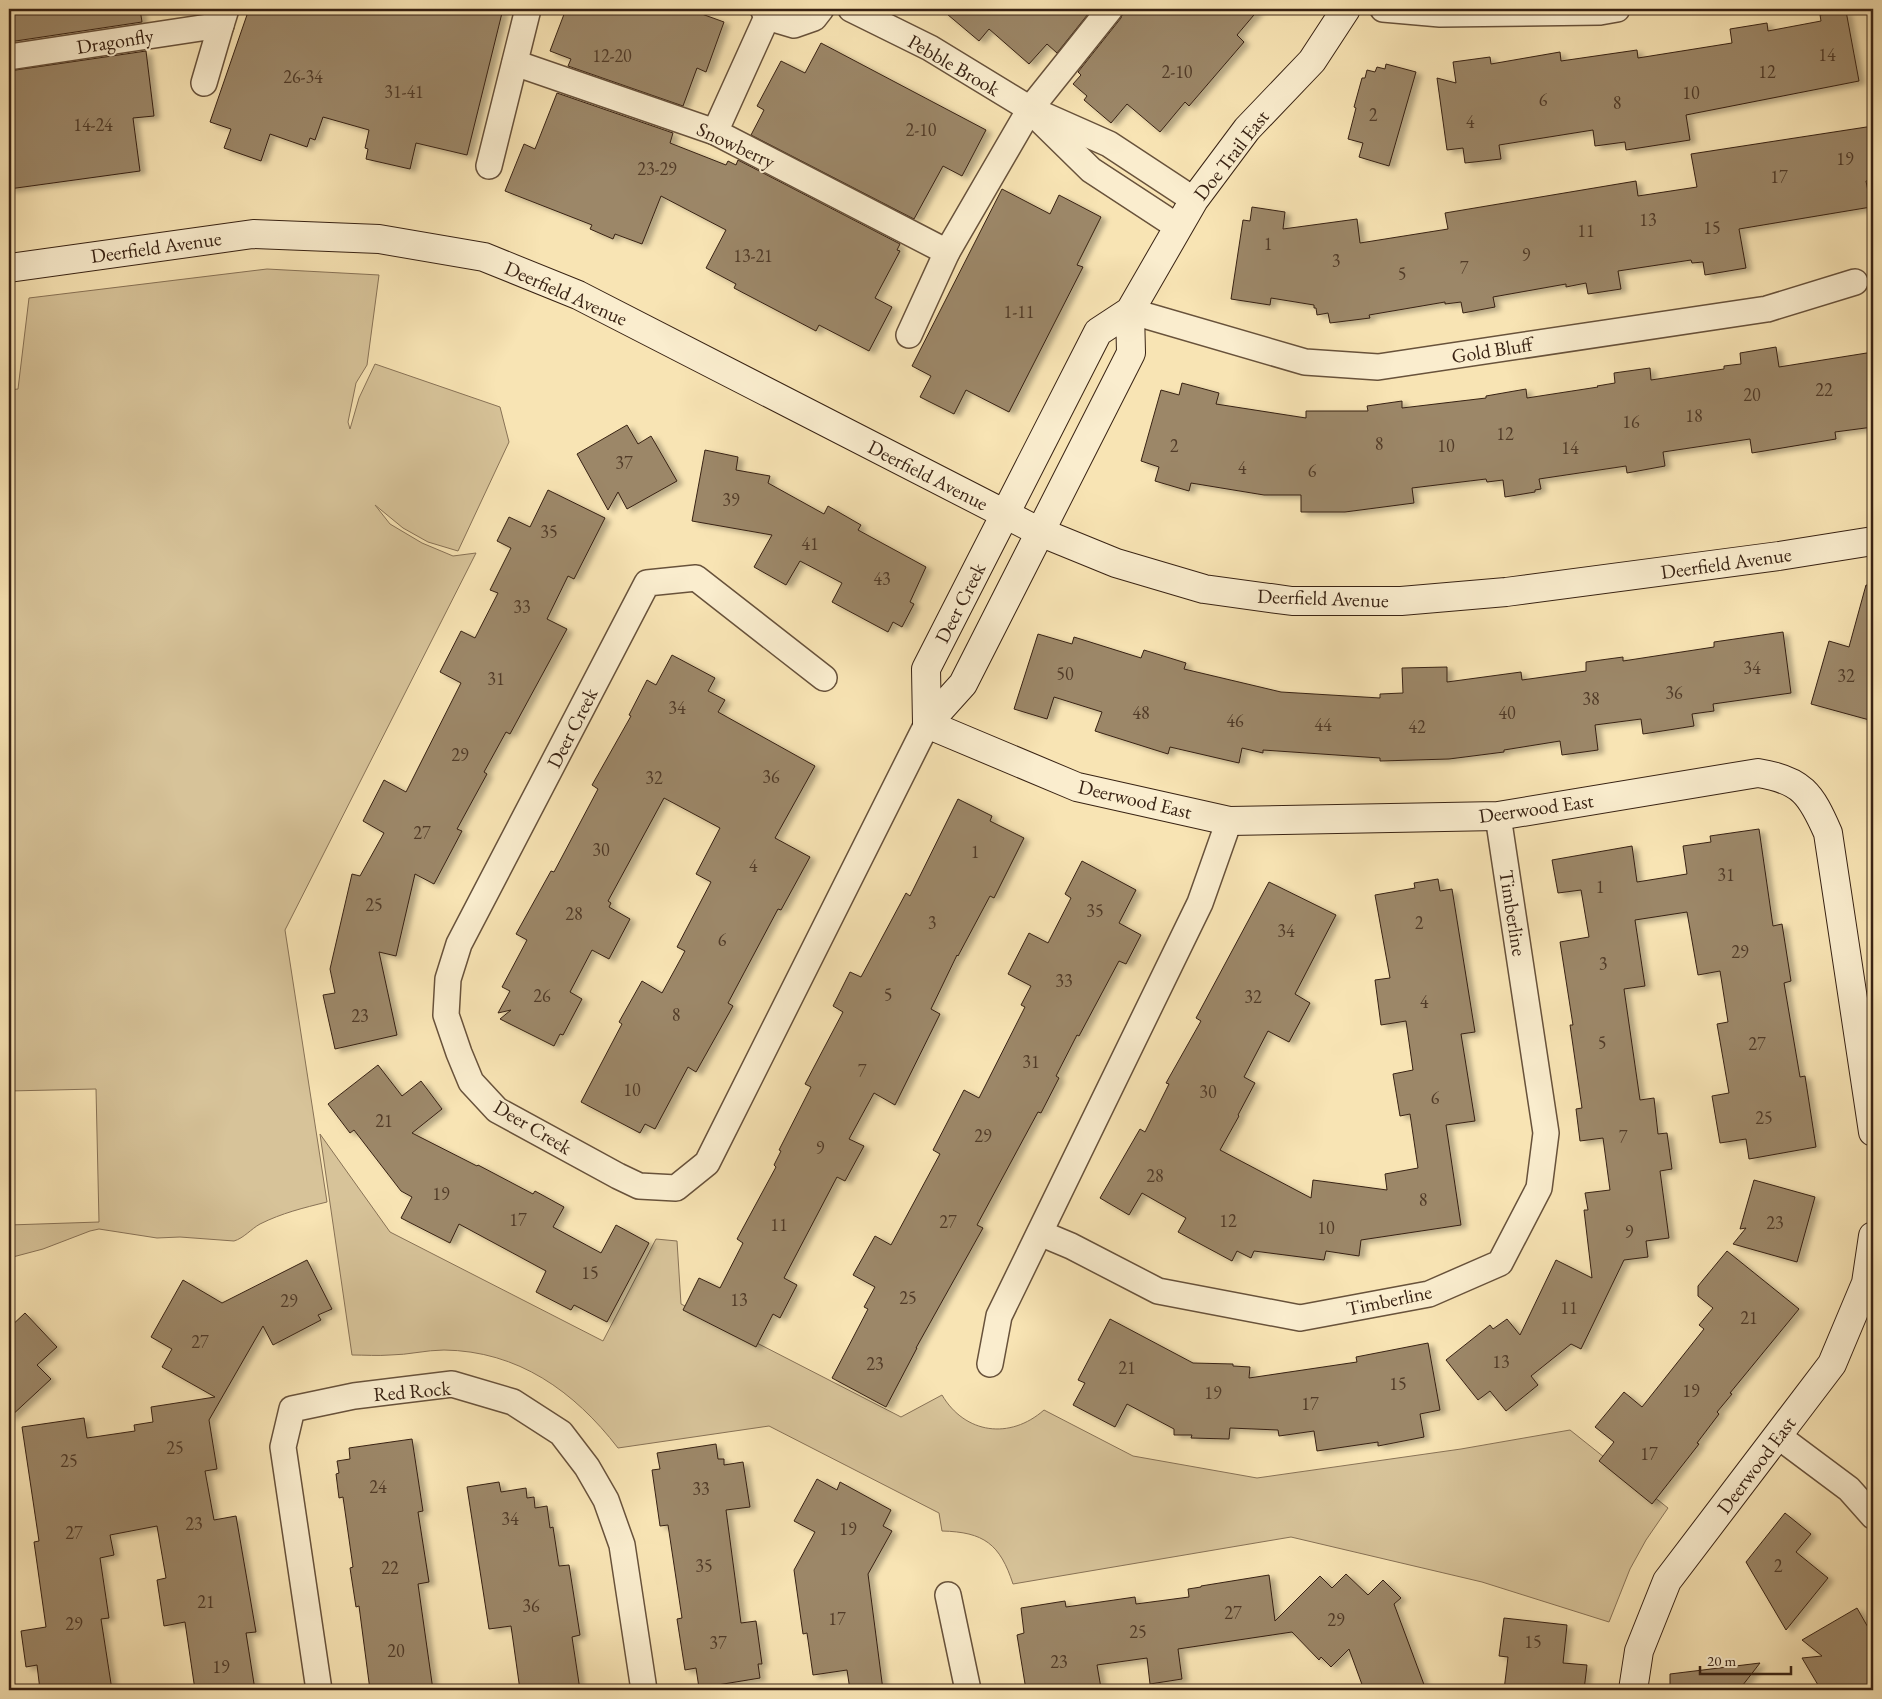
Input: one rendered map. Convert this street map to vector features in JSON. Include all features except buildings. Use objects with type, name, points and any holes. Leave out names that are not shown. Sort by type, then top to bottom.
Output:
[{"type":"street","points":[[489,166],[528,9]]},
{"type":"street","points":[[715,132],[765,13],[794,25],[814,18],[821,9]]},
{"type":"street","name":"Pebble Brook","points":[[851,9],[930,48],[1030,109],[1109,144],[1194,200]]},
{"type":"street","points":[[909,335],[947,252],[1030,109],[1110,9]]},
{"type":"street","name":"Doe Trail East","points":[[1004,515],[1098,332],[1130,311],[1194,200],[1247,129],[1312,61],[1346,9]]},
{"type":"street","points":[[1383,9],[1440,14],[1600,12],[1617,9]]},
{"type":"street","name":"Dragonfly","points":[[9,58],[223,17],[204,82]]},
{"type":"street","name":"Snowberry","points":[[515,63],[715,132],[947,252]]},
{"type":"street","name":"Pebble Brook","points":[[1030,109],[1091,170],[1178,227]]},
{"type":"street","name":"Deerfield Avenue","points":[[9,268],[253,234],[379,239],[484,257],[578,295],[1040,532],[1116,563],[1204,589],[1292,601],[1401,601],[1506,592],[1779,556],[1873,541]]},
{"type":"street","name":"Gold Bluff","points":[[1130,311],[1305,362],[1378,367],[1767,309],[1854,282]]},
{"type":"street","points":[[1040,532],[1131,353],[1130,311]]},
{"type":"street","name":"Deer Creek","points":[[927,724],[926,669],[1004,515]]},
{"type":"street","name":"Deer Creek","points":[[824,678],[696,578],[647,583],[459,944],[448,979],[446,1015],[459,1053],[471,1082],[498,1110],[638,1186],[676,1188],[707,1163],[927,724],[963,684],[1040,532]]},
{"type":"street","name":"Deerwood East","points":[[927,724],[1077,787],[1229,821],[1498,816],[1758,774],[1780,777],[1800,788],[1817,807],[1828,833],[1873,1132]]},
{"type":"street","name":"Timberline","points":[[1040,1233],[1071,1246],[1158,1291],[1300,1318],[1429,1294],[1500,1263],[1539,1188],[1546,1134],[1498,816]]},
{"type":"street","points":[[990,1364],[999,1316],[1200,903],[1229,821]]},
{"type":"street","name":"Deerwood East","points":[[1633,1690],[1638,1651],[1667,1581],[1832,1364],[1866,1282],[1873,1236]]},
{"type":"street","name":"Red Rock","points":[[319,1690],[283,1447],[292,1409],[354,1396],[452,1384],[513,1402],[561,1433],[587,1467],[606,1500],[622,1545],[644,1690]]},
{"type":"street","points":[[1778,1436],[1849,1489],[1873,1516]]},
{"type":"street","points":[[948,1595],[968,1690]]},
{"type":"shaded area","points":[[267,269],[379,275],[367,365],[356,383],[348,422],[350,429],[359,398],[375,364],[500,407],[509,442],[458,551],[428,542],[403,528],[375,505],[390,524],[422,543],[453,556],[476,553],[285,930],[327,1202],[268,1220],[234,1241],[180,1237],[157,1238],[99,1229],[43,1249],[9,1258],[9,1225],[99,1222],[96,1089],[9,1091],[9,390],[18,389],[29,298]]},
{"type":"shaded area","points":[[320,1134],[390,1232],[603,1341],[656,1239],[677,1241],[681,1304],[901,1417],[942,1395],[963,1418],[975,1425],[989,1428],[1003,1429],[1017,1426],[1031,1420],[1044,1410],[1133,1456],[1257,1478],[1461,1449],[1570,1430],[1668,1508],[1646,1540],[1630,1569],[1609,1622],[1482,1582],[1291,1537],[1013,1584],[1002,1559],[988,1543],[969,1534],[942,1531],[939,1513],[769,1426],[618,1448],[601,1427],[563,1392],[520,1366],[471,1352],[444,1350],[397,1355],[352,1355]]}]
